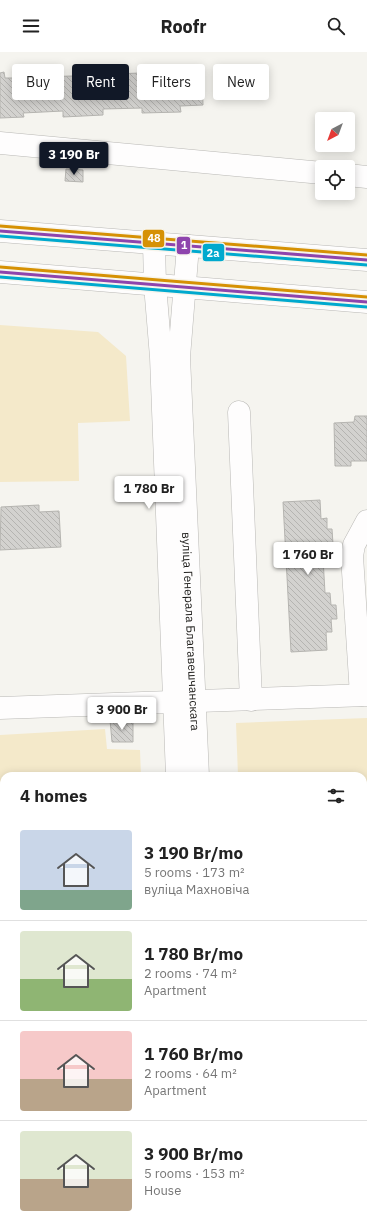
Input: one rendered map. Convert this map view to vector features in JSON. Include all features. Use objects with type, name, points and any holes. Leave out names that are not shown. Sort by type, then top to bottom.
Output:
[{"type":"street","points":[[0,142],[315,172]]},
{"type":"street","points":[[355,176],[367,177]]},
{"type":"street","points":[[0,231],[367,260]]},
{"type":"street","points":[[154,243],[155,285],[184,702],[176,772]]},
{"type":"street","name":"вуліца Генерала Благавешчанскага","points":[[188,246],[179,357],[184,702],[197,772]]},
{"type":"street","points":[[0,272],[367,302]]},
{"type":"street","points":[[239,412],[251,700]]},
{"type":"street","points":[[0,708],[364,695],[352,556],[356,540],[367,521]]},
{"type":"shaded area","points":[[0,325],[98,332],[126,356],[130,421],[78,423],[79,481],[0,482]]},
{"type":"shaded area","points":[[367,718],[367,772],[238,772],[236,723]]},
{"type":"shaded area","points":[[105,729],[107,749],[140,750],[141,772],[0,772],[0,735]]},
{"type":"building","points":[[4,72],[5,78],[12,78],[12,100],[64,100],[64,76],[72,76],[72,100],[129,100],[129,73],[137,73],[137,100],[203,100],[203,105],[180,106],[181,112],[142,113],[142,108],[103,109],[103,115],[63,117],[63,111],[23,113],[24,117],[0,118],[0,73]]},
{"type":"building","points":[[66,169],[83,170],[83,182],[65,181]]},
{"type":"building","points":[[355,416],[367,416],[367,461],[351,461],[351,466],[335,466],[334,423],[354,422]]},
{"type":"building","points":[[320,500],[321,519],[327,518],[327,529],[332,529],[333,544],[328,545],[329,557],[323,558],[325,593],[330,593],[331,605],[336,605],[337,619],[331,619],[332,632],[326,632],[327,650],[291,652],[283,502]]},
{"type":"building","points":[[39,505],[39,512],[59,511],[61,547],[0,550],[1,507]]},
{"type":"building","points":[[110,720],[133,720],[133,742],[112,742]]},
{"type":"transit line","name":"48","points":[[0,226],[367,255]]},
{"type":"transit line","name":"1","points":[[0,231],[367,260]]},
{"type":"transit line","name":"2а","points":[[0,236],[367,265]]},
{"type":"transit line","name":"48","points":[[0,267],[367,297]]},
{"type":"transit line","name":"1","points":[[0,272],[367,302]]},
{"type":"transit line","name":"2а","points":[[0,277],[367,307]]}]
